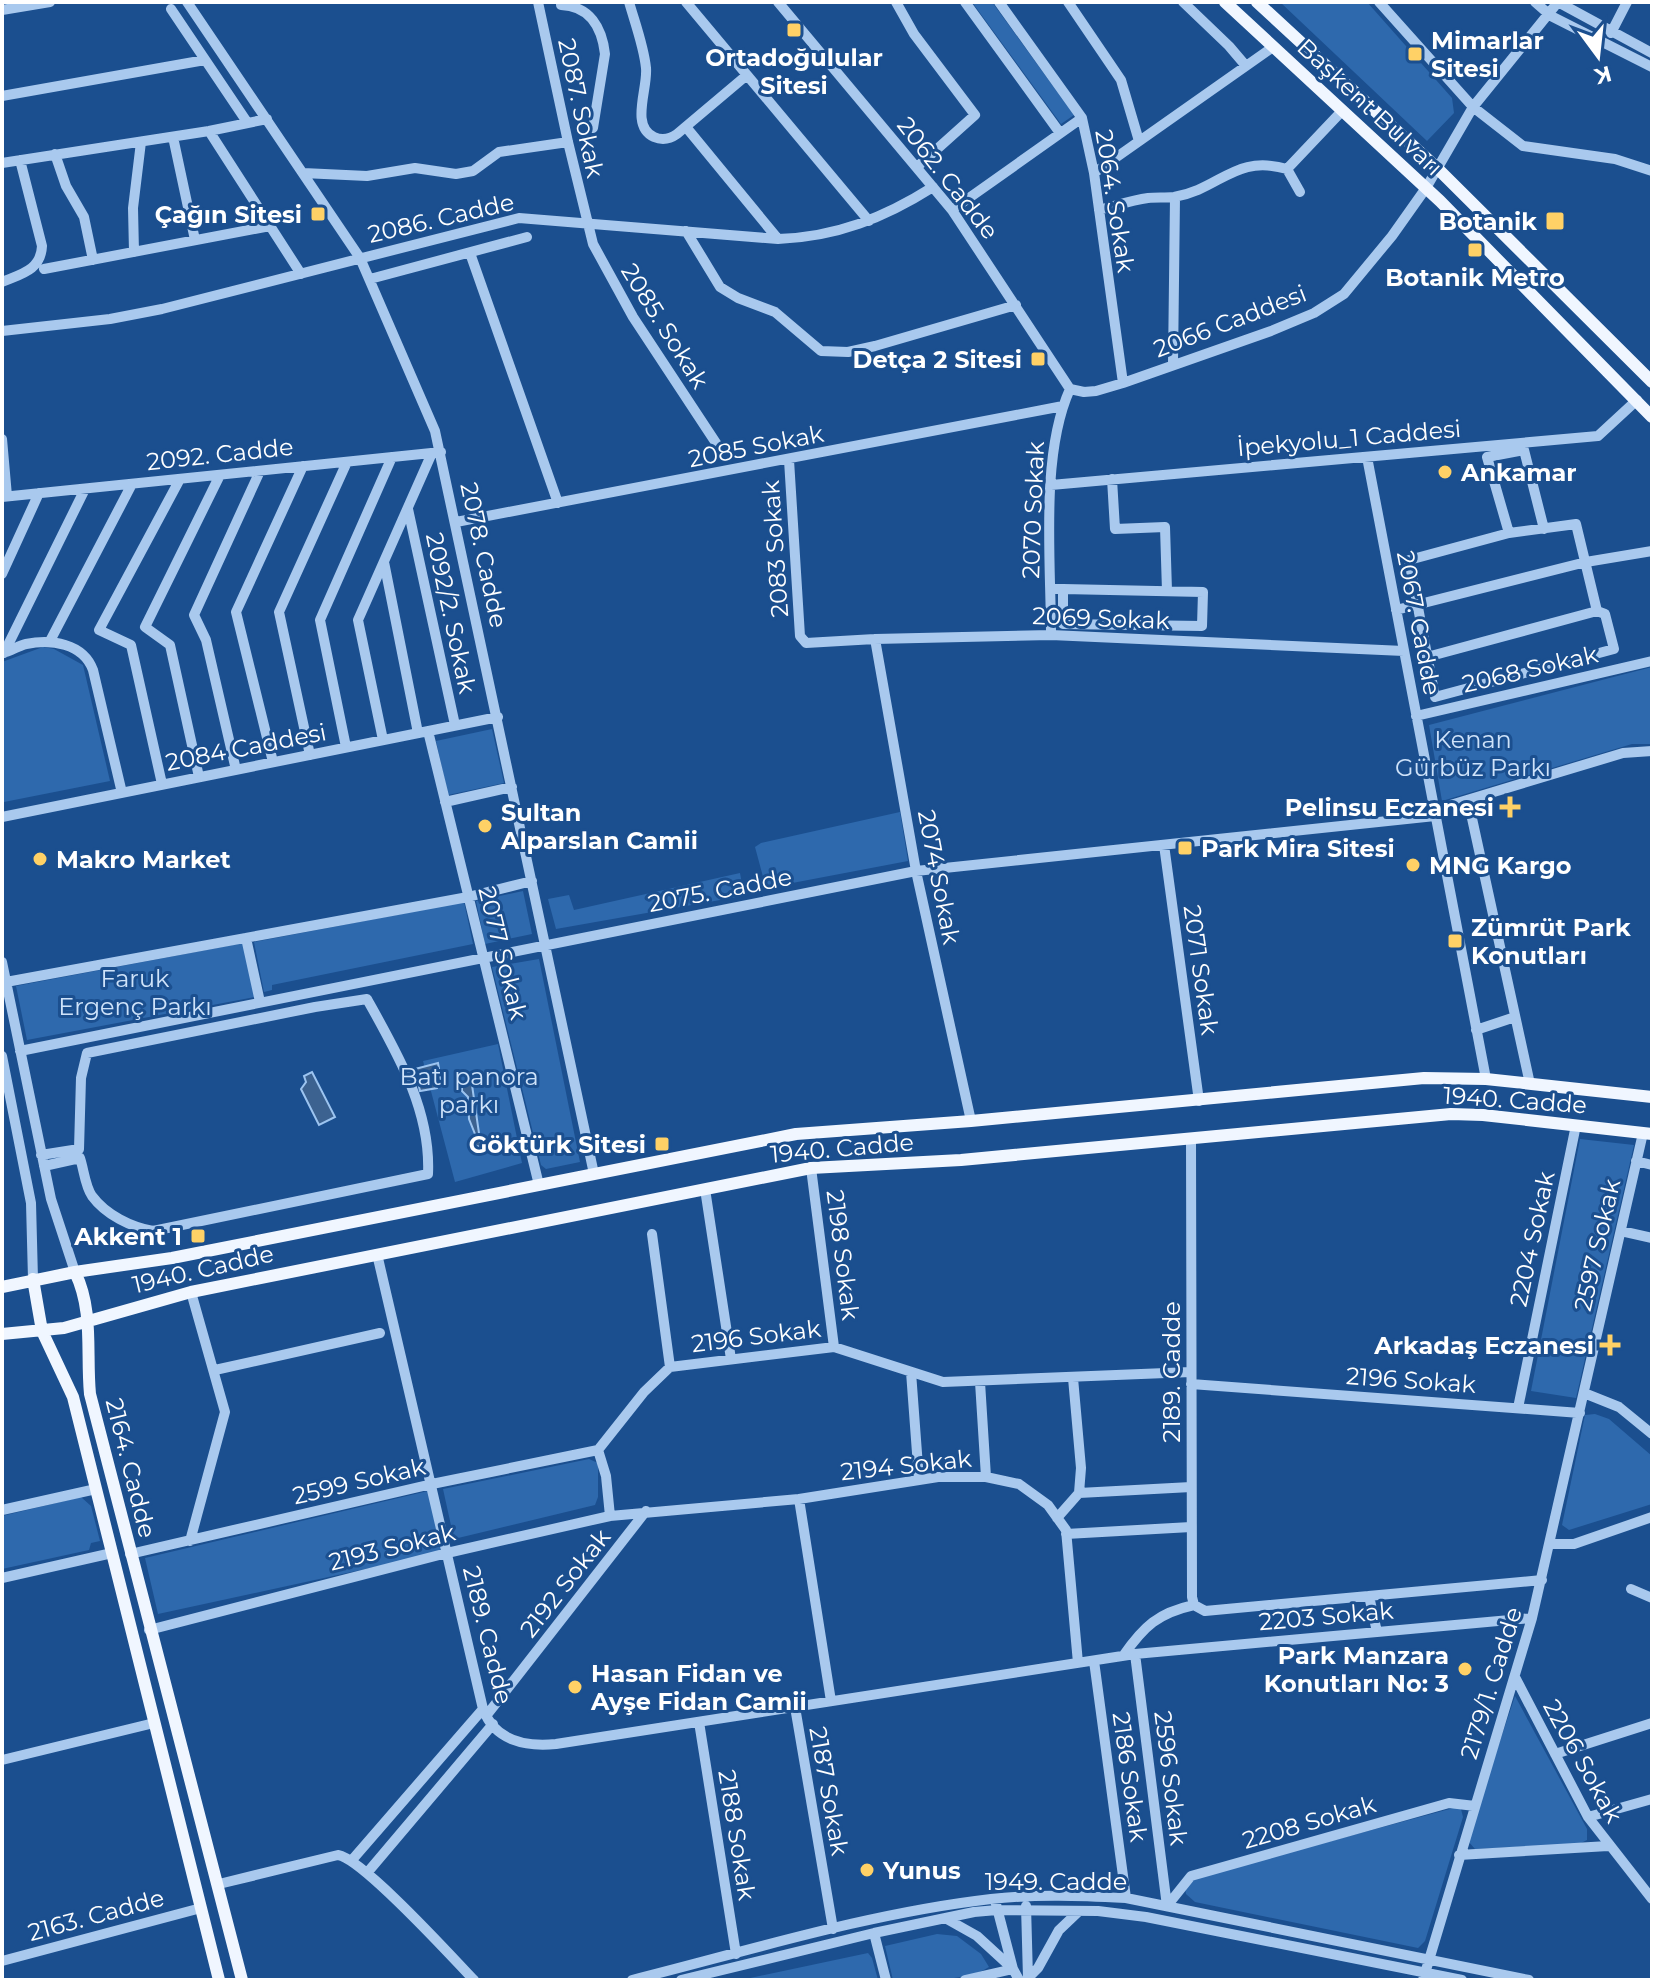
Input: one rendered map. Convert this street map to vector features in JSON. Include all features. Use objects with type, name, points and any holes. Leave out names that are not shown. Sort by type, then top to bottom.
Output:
[{"type":"main road","name":"Başkent Bulvarı","points":[[1225,2],[1426,188],[1652,417]]},
{"type":"main road","name":"Başkent Bulvarı","points":[[1257,2],[1437,168],[1652,382]]},
{"type":"main road","name":"1940. Cadde","points":[[2,1287],[33,1279],[172,1258],[796,1134],[1199,1101],[1424,1078],[1486,1079],[1652,1097]]},
{"type":"main road","name":"1940. Cadde","points":[[2,1334],[42,1331],[191,1292],[811,1168],[961,1160],[1451,1114],[1648,1134]]},
{"type":"main road","name":"2164. Cadde","points":[[75,1272],[89,1320],[90,1394],[242,1980]]},
{"type":"main road","name":"2164. Cadde","points":[[33,1279],[42,1331],[73,1397],[219,1980]]},
{"type":"street","points":[[2,10],[50,2]]},
{"type":"street","name":"2078. Cadde","points":[[187,2],[360,258],[428,413],[456,522],[594,1174]]},
{"type":"street","name":"2087. Sokak","points":[[538,2],[586,222]]},
{"type":"street","points":[[561,2],[561,5],[573,5],[589,15],[604,43],[605,54],[593,128]]},
{"type":"street","points":[[629,2],[647,69],[643,128],[651,136],[665,139],[686,127],[747,75]]},
{"type":"street","points":[[686,2],[869,221]]},
{"type":"street","name":"2062. Cadde","points":[[778,2],[952,210],[1070,389]]},
{"type":"street","points":[[896,2],[914,34],[975,115],[917,167]]},
{"type":"street","points":[[965,2],[1060,133]]},
{"type":"street","name":"2064. Sokak","points":[[999,2],[1082,118],[1094,173],[1123,383]]},
{"type":"street","points":[[1068,2],[1121,80],[1139,141]]},
{"type":"street","points":[[1183,2],[1246,66]]},
{"type":"street","points":[[1379,2],[1473,107],[1523,146],[1615,159],[1652,171]]},
{"type":"street","points":[[1535,2],[1548,14],[1652,67]]},
{"type":"street","points":[[1558,2],[1652,53]]},
{"type":"street","name":"2066 Caddesi","points":[[1070,389],[1096,391],[1123,383],[1271,331],[1331,304],[1344,294],[1426,188],[1473,107],[1558,2]]},
{"type":"street","points":[[1611,33],[1627,2]]},
{"type":"street","points":[[171,9],[247,122]]},
{"type":"street","points":[[1094,173],[1273,47]]},
{"type":"street","points":[[2,96],[205,60]]},
{"type":"street","points":[[1287,169],[1341,112]]},
{"type":"street","points":[[952,210],[1082,118]]},
{"type":"street","points":[[2,163],[267,119]]},
{"type":"street","points":[[686,127],[778,239]]},
{"type":"street","points":[[209,131],[301,274]]},
{"type":"street","points":[[173,137],[195,240]]},
{"type":"street","points":[[134,252],[133,208],[141,142]]},
{"type":"street","points":[[303,173],[367,176],[415,168],[447,174],[464,173],[482,166],[499,152],[568,142]]},
{"type":"street","points":[[55,154],[66,186],[84,217],[93,260]]},
{"type":"street","points":[[2,282],[32,269],[41,255],[42,246],[20,160]]},
{"type":"street","points":[[1099,210],[1148,198],[1175,197],[1219,181],[1249,165],[1271,164],[1287,169],[1300,192]]},
{"type":"street","name":"2086. Cadde","points":[[2,331],[136,315],[519,218],[778,239],[807,238],[869,221],[900,208],[933,187]]},
{"type":"street","points":[[1173,364],[1175,197]]},
{"type":"street","name":"2085. Sokak","points":[[586,222],[595,250],[633,317],[718,446]]},
{"type":"street","points":[[44,269],[270,226]]},
{"type":"street","points":[[686,231],[720,287],[738,298],[775,312],[821,351],[848,352],[1016,305]]},
{"type":"street","points":[[370,279],[527,237]]},
{"type":"street","points":[[470,253],[558,503]]},
{"type":"street","name":"2070 Sokak","points":[[1051,635],[1051,485],[1055,431],[1070,389]]},
{"type":"street","name":"İpekyolu_1 Caddesi","points":[[1051,485],[1598,436],[1637,400]]},
{"type":"street","name":"2085 Sokak","points":[[456,522],[1063,406]]},
{"type":"street","points":[[2,439],[4,497]]},
{"type":"street","points":[[1509,533],[1487,457],[1524,450],[1544,529]]},
{"type":"street","points":[[383,740],[358,627],[360,612],[437,452]]},
{"type":"street","name":"2092. Cadde","points":[[4,497],[437,452]]},
{"type":"street","points":[[346,747],[320,620],[392,457]]},
{"type":"street","name":"2067. Cadde","points":[[1367,457],[1486,1079]]},
{"type":"street","name":"2083 Sokak","points":[[789,460],[800,636]]},
{"type":"street","points":[[310,755],[280,624],[280,610],[347,462]]},
{"type":"street","points":[[273,762],[237,610],[303,466]]},
{"type":"street","points":[[236,770],[206,640],[196,621],[195,610],[260,471]]},
{"type":"street","points":[[199,777],[169,643],[145,627],[220,475]]},
{"type":"street","points":[[162,784],[131,645],[99,630],[180,479]]},
{"type":"street","points":[[1112,479],[1115,529],[1165,527],[1167,591]]},
{"type":"street","points":[[50,641],[132,484]]},
{"type":"street","points":[[3,653],[85,489]]},
{"type":"street","points":[[2,574],[39,493]]},
{"type":"street","name":"2092/2. Sokak","points":[[408,509],[455,725]]},
{"type":"street","points":[[1427,657],[1597,611],[1605,614],[1614,649],[1435,697],[1427,657],[1409,560],[1509,533],[1576,524],[1597,611]]},
{"type":"street","points":[[1396,610],[1586,562],[1652,551]]},
{"type":"street","name":"2077 Sokak","points":[[383,562],[423,732],[445,802],[539,1185]]},
{"type":"street","points":[[1051,589],[1063,589],[1167,591],[1203,592],[1202,626],[1063,624],[1063,589]]},
{"type":"street","name":"2069 Sokak","points":[[800,636],[806,643],[1051,635],[1404,651]]},
{"type":"street","name":"2074 Sokak","points":[[875,639],[916,871],[971,1121]]},
{"type":"street","points":[[3,653],[22,645],[50,641],[78,651],[91,664],[122,793]]},
{"type":"street","name":"2068 Sokak","points":[[1416,716],[1652,661]]},
{"type":"street","name":"2084 Caddesi","points":[[2,817],[498,717]]},
{"type":"street","name":"2075. Cadde","points":[[20,1051],[916,871],[1435,813],[1623,753],[1652,751]]},
{"type":"street","points":[[445,802],[512,787]]},
{"type":"street","points":[[1468,800],[1530,1084]]},
{"type":"street","name":"2071 Sokak","points":[[1164,845],[1199,1101]]},
{"type":"street","points":[[6,982],[468,897],[532,881]]},
{"type":"street","points":[[246,938],[260,1002]]},
{"type":"street","name":"2164. Cadde","points":[[2,962],[43,1160],[58,1222],[75,1272]]},
{"type":"street","points":[[367,999],[404,1064],[429,1146],[428,1174],[153,1231],[135,1228],[104,1209],[90,1194],[80,1154],[81,1078],[87,1053],[367,999]]},
{"type":"street","points":[[1476,1030],[1515,1017]]},
{"type":"street","name":"2164. Cadde","points":[[2,1056],[31,1203],[33,1279]]},
{"type":"street","name":"2204 Sokak","points":[[1518,1408],[1576,1125]]},
{"type":"street","name":"2597 Sokak","points":[[1580,1413],[1636,1161],[1648,1134]]},
{"type":"street","name":"2189. Cadde","points":[[1191,1138],[1191,1527],[1194,1605]]},
{"type":"street","points":[[43,1160],[80,1154]]},
{"type":"street","points":[[1636,1161],[1652,1165]]},
{"type":"street","name":"2198 Sokak","points":[[811,1168],[834,1347]]},
{"type":"street","points":[[705,1189],[731,1359]]},
{"type":"street","points":[[1621,1231],[1652,1238]]},
{"type":"street","points":[[652,1234],[670,1367]]},
{"type":"street","name":"2189. Cadde","points":[[377,1254],[487,1717],[508,1739],[525,1745],[546,1745],[1123,1656]]},
{"type":"street","points":[[190,1541],[225,1412],[191,1292]]},
{"type":"street","points":[[215,1370],[380,1333]]},
{"type":"street","name":"2196 Sokak","points":[[598,1450],[644,1392],[670,1367],[834,1347],[943,1382],[1191,1372]]},
{"type":"street","points":[[911,1372],[919,1480]]},
{"type":"street","points":[[1057,1518],[1079,1493],[1081,1468],[1073,1378]]},
{"type":"street","points":[[980,1382],[986,1477]]},
{"type":"street","name":"2196 Sokak","points":[[1191,1384],[1580,1413]]},
{"type":"street","points":[[1584,1393],[1619,1407],[1652,1434]]},
{"type":"street","name":"2179/1. Cadde","points":[[1423,1976],[1532,1618],[1580,1413]]},
{"type":"street","points":[[598,1450],[606,1476],[610,1516]]},
{"type":"street","name":"2599 Sokak","points":[[130,1554],[432,1484],[598,1450]]},
{"type":"street","name":"2194 Sokak","points":[[646,1511],[799,1499],[919,1480],[986,1477],[1019,1484],[1048,1505],[1066,1534],[1078,1663]]},
{"type":"street","points":[[1079,1493],[1191,1487]]},
{"type":"street","points":[[2,1510],[96,1489]]},
{"type":"street","points":[[799,1499],[831,1701]]},
{"type":"street","name":"2193 Sokak","points":[[149,1630],[447,1553],[610,1516],[646,1511]]},
{"type":"street","name":"2192 Sokak","points":[[367,1873],[646,1511]]},
{"type":"street","points":[[1550,1544],[1574,1544],[1652,1517]]},
{"type":"street","points":[[1066,1534],[1191,1527]]},
{"type":"street","points":[[2,1578],[112,1553]]},
{"type":"street","name":"2203 Sokak","points":[[1194,1605],[1205,1611],[1542,1580]]},
{"type":"street","points":[[1631,1589],[1652,1598]]},
{"type":"street","points":[[1369,1596],[1377,1632]]},
{"type":"street","points":[[1123,1656],[1144,1629],[1159,1616],[1194,1605]]},
{"type":"street","name":"2203 Sokak","points":[[1123,1656],[1532,1618]]},
{"type":"street","name":"2596 Sokak","points":[[1135,1654],[1167,1906]]},
{"type":"street","name":"2186 Sokak","points":[[1094,1661],[1126,1898]]},
{"type":"street","name":"2206 Sokak","points":[[1515,1677],[1588,1817],[1652,1899]]},
{"type":"street","name":"2187 Sokak","points":[[795,1707],[833,1929]]},
{"type":"street","name":"2192 Sokak","points":[[352,1860],[487,1717]]},
{"type":"street","name":"2188 Sokak","points":[[699,1722],[736,1954]]},
{"type":"street","points":[[2,1760],[154,1723]]},
{"type":"street","points":[[1555,1754],[1652,1723]]},
{"type":"street","points":[[1588,1817],[1652,1799]]},
{"type":"street","name":"2208 Sokak","points":[[1167,1906],[1191,1876],[1449,1803],[1475,1806]]},
{"type":"street","points":[[1459,1855],[1608,1846]]},
{"type":"street","points":[[219,1884],[338,1855],[352,1860],[474,1980]]},
{"type":"street","points":[[1025,1897],[1030,1966],[1025,1979]]},
{"type":"street","name":"1949. Cadde","points":[[681,1980],[728,1974],[874,1933],[1025,1897],[1126,1898],[1529,1980]]},
{"type":"street","points":[[996,1904],[1013,1969]]},
{"type":"street","name":"1949. Cadde","points":[[632,1980],[894,1915],[996,1904],[1146,1917],[1423,1976],[1462,1980]]},
{"type":"street","name":"2163. Cadde","points":[[2,1961],[201,1908]]},
{"type":"street","points":[[1025,1979],[1038,1968],[1059,1930],[1079,1911]]},
{"type":"street","points":[[943,1917],[977,1936],[1025,1979]]},
{"type":"street","points":[[874,1933],[886,1980]]},
{"type":"street","points":[[965,1980],[1013,1969]]},
{"type":"green space","points":[[972,2],[992,2],[1074,115],[1061,124]]},
{"type":"green space","points":[[1280,2],[1367,2],[1452,98],[1454,113],[1427,141]]},
{"type":"green space","points":[[43,647],[54,649],[83,665],[110,781],[4,802],[2,662]]},
{"type":"green space","name":"Kenan Gürbüz Parkı","points":[[1652,667],[1652,744],[1632,744],[1442,801],[1429,725]]},
{"type":"green space","points":[[492,729],[504,783],[448,795],[436,741]]},
{"type":"green space","points":[[900,812],[908,861],[766,888],[755,847],[761,843]]},
{"type":"green space","points":[[740,873],[742,884],[737,897],[556,929],[548,899],[569,895],[574,910]]},
{"type":"green space","points":[[523,891],[532,934],[485,944],[476,901]]},
{"type":"green space","name":"Faruk Ergenç Parkı","points":[[464,902],[473,944],[272,985],[272,990],[264,992],[254,942]]},
{"type":"green space","name":"Faruk Ergenç Parkı","points":[[243,943],[255,997],[27,1040],[16,986]]},
{"type":"green space","points":[[539,959],[580,1162],[546,1169],[541,1165],[492,967]]},
{"type":"green space","name":"Batı panora parkı","points":[[498,1044],[522,1163],[455,1182],[423,1061]]},
{"type":"green space","points":[[1580,1139],[1634,1145],[1576,1398],[1531,1391]]},
{"type":"green space","points":[[1595,1414],[1609,1419],[1652,1456],[1652,1504],[1569,1530],[1562,1525],[1585,1415]]},
{"type":"green space","points":[[589,1459],[598,1463],[598,1497],[595,1505],[454,1539],[443,1489]]},
{"type":"green space","points":[[428,1491],[441,1549],[434,1554],[158,1614],[145,1558]]},
{"type":"green space","points":[[81,1497],[91,1506],[100,1541],[91,1543],[89,1550],[2,1569],[2,1516]]},
{"type":"green space","points":[[1515,1696],[1587,1829],[1587,1840],[1579,1844],[1475,1849],[1467,1840]]},
{"type":"green space","points":[[1457,1807],[1461,1809],[1463,1817],[1425,1941],[1418,1948],[1195,1902],[1186,1894],[1185,1888],[1191,1879]]},
{"type":"green space","points":[[937,1934],[957,1936],[981,1954],[989,1967],[956,1978],[893,1980],[885,1946]]},
{"type":"green space","points":[[868,1953],[878,1980],[741,1980]]},
{"type":"shaded area","points":[[438,1063],[441,1080],[437,1088],[420,1091],[415,1069]]},
{"type":"shaded area","points":[[312,1072],[335,1117],[319,1125],[301,1089],[306,1082],[304,1076]]},
{"type":"shaded area","points":[[472,1085],[481,1147],[476,1146],[477,1139],[469,1119],[468,1097],[462,1091],[462,1086]]},
{"type":"place","name":"Ortadoğulular Sitesi","points":[[794,30]]},
{"type":"place","name":"Mimarlar Sitesi","points":[[1415,54]]},
{"type":"place","name":"Çağın Sitesi","points":[[318,214]]},
{"type":"place","name":"Botanik","points":[[1555,221]]},
{"type":"place","name":"Botanik Metro","points":[[1475,250]]},
{"type":"place","name":"Detça 2 Sitesi","points":[[1038,359]]},
{"type":"place","name":"Ankamar","points":[[1445,472]]},
{"type":"place","name":"Pelinsu Eczanesi","points":[[1510,807]]},
{"type":"place","name":"Sultan Alparslan Camii","points":[[485,826]]},
{"type":"place","name":"Park Mira Sitesi","points":[[1185,848]]},
{"type":"place","name":"Makro Market","points":[[40,859]]},
{"type":"place","name":"MNG Kargo","points":[[1413,865]]},
{"type":"place","name":"Zümrüt Park Konutları","points":[[1455,941]]},
{"type":"place","name":"Göktürk Sitesi","points":[[662,1144]]},
{"type":"place","name":"Akkent 1","points":[[198,1236]]},
{"type":"place","name":"Arkadaş Eczanesi","points":[[1610,1345]]},
{"type":"place","name":"Park Manzara Konutları No: 3","points":[[1465,1669]]},
{"type":"place","name":"Hasan Fidan ve Ayşe Fidan Camii","points":[[575,1687]]},
{"type":"place","name":"Yunus","points":[[867,1870]]}]
